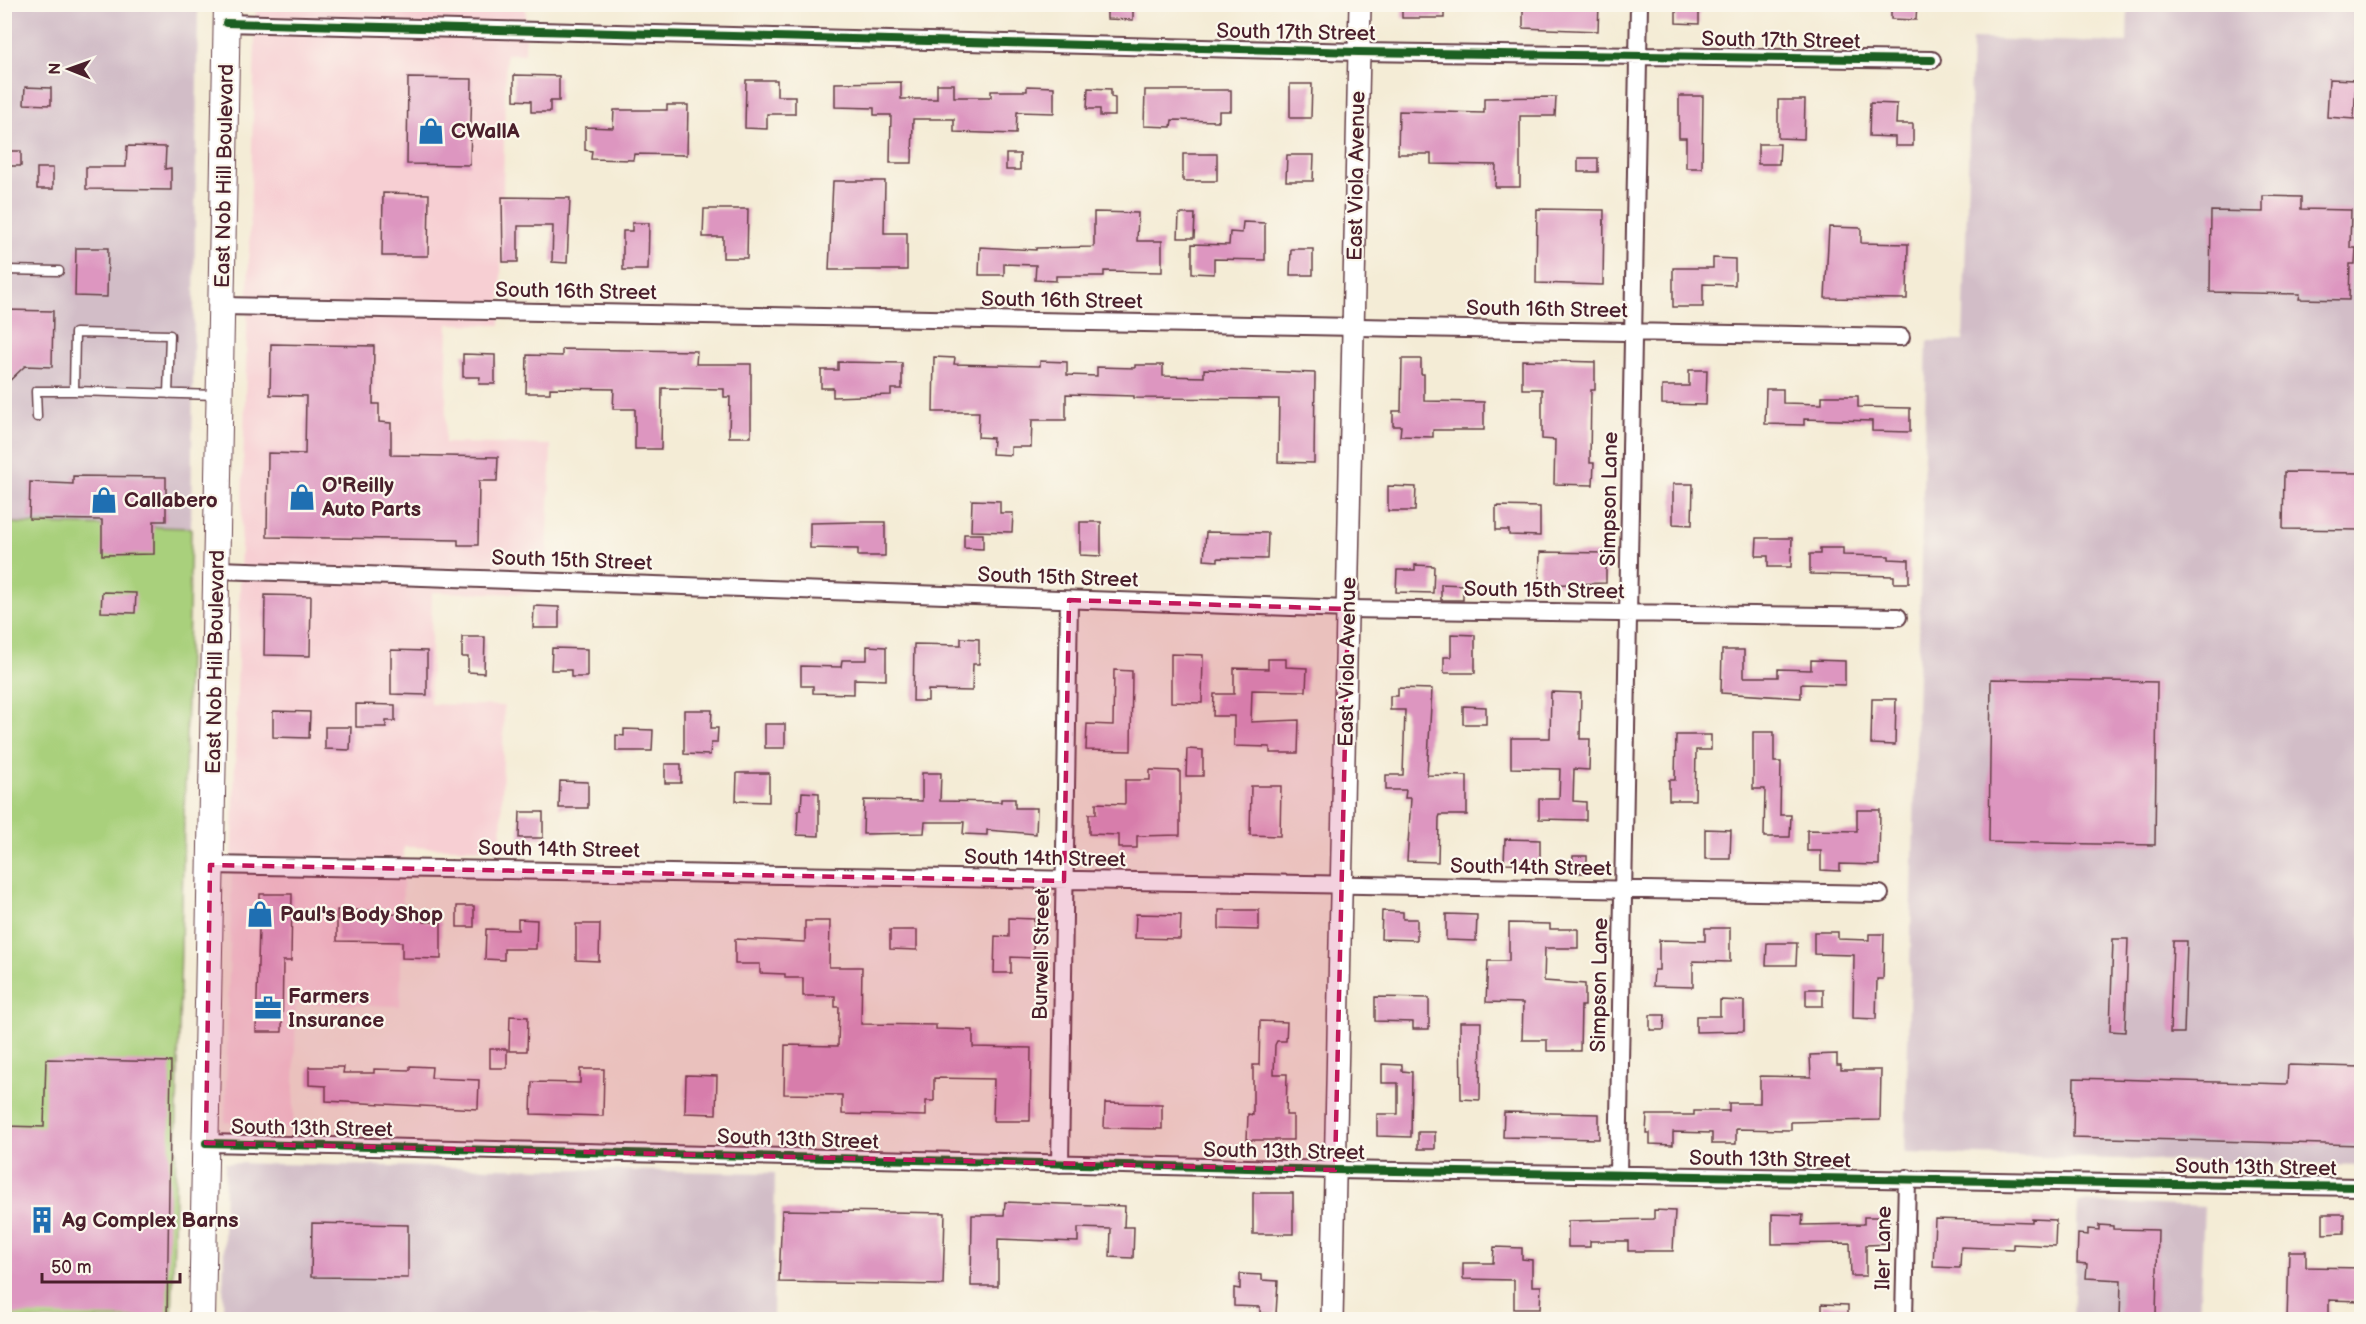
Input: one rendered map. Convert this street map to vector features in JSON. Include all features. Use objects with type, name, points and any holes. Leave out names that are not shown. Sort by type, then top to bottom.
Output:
[{"type":"main road","name":"East Nob Hill Boulevard","points":[[202,1320],[227,14]]},
{"type":"street","name":"East Viola Avenue","points":[[1332,1320],[1360,4]]},
{"type":"street","name":"Simpson Lane","points":[[1618,1175],[1639,4]]},
{"type":"street","name":"South 17th Street","points":[[227,14],[1359,52],[1932,60]]},
{"type":"street","name":"South 16th Street","points":[[222,306],[1901,337]]},
{"type":"street","name":"South 15th Street","points":[[217,570],[1348,609],[1898,617]]},
{"type":"street","name":"Burwell Street","points":[[1060,1164],[1069,600]]},
{"type":"street","name":"South 14th Street","points":[[210,865],[1880,894]]},
{"type":"street","name":"South 13th Street","points":[[206,1143],[1335,1170],[2361,1187]]},
{"type":"street","name":"Iler Lane","points":[[1904,1320],[1907,1178]]},
{"type":"lane","points":[[4,270],[59,271]]},
{"type":"lane","points":[[74,391],[75,333],[170,335],[168,394]]},
{"type":"lane","points":[[37,417],[36,391],[220,395]]},
{"type":"highlighted area","points":[[1069,600],[1348,609],[1335,1170],[206,1143],[210,865],[1064,881]]},
{"type":"shaded area","points":[[5,5],[198,5],[191,528],[5,523]]},
{"type":"shaded area","points":[[256,5],[526,5],[525,54],[506,54],[500,325],[448,324],[445,443],[551,445],[546,594],[432,592],[430,704],[504,706],[501,849],[404,847],[400,1006],[296,1004],[293,1130],[225,1122]]},
{"type":"shaded area","points":[[2128,5],[2361,5],[2361,1166],[1905,1153],[1927,341],[1963,341],[1972,39],[2127,43]]},
{"type":"shaded area","points":[[225,1163],[775,1173],[773,1319],[223,1320]]},
{"type":"shaded area","points":[[2078,1202],[2204,1207],[2199,1319],[2073,1320]]},
{"type":"green space","points":[[5,523],[191,528],[172,1319],[5,1320]]},
{"type":"building","points":[[1107,4],[1133,4],[1133,20],[1107,19]]},
{"type":"building","points":[[1402,4],[1444,4],[1444,18],[1402,18]]},
{"type":"building","points":[[1523,4],[1599,4],[1598,31],[1523,28]]},
{"type":"building","points":[[1676,4],[1699,4],[1699,24],[1676,23]]},
{"type":"building","points":[[1891,4],[1917,4],[1916,20],[1891,19]]},
{"type":"building","points":[[514,75],[559,76],[559,101],[550,101],[550,112],[531,112],[531,101],[514,100]]},
{"type":"building","points":[[408,78],[472,79],[470,165],[407,164]]},
{"type":"building","points":[[2329,79],[2356,80],[2354,119],[2327,117]]},
{"type":"building","points":[[746,80],[777,80],[777,96],[795,96],[795,114],[767,114],[767,129],[745,128]]},
{"type":"building","points":[[901,82],[901,99],[937,99],[937,84],[954,84],[954,97],[991,97],[991,91],[1027,91],[1027,86],[1054,87],[1054,113],[1017,112],[1016,134],[954,132],[954,119],[913,119],[912,163],[890,163],[891,115],[874,115],[874,108],[835,107],[835,83]]},
{"type":"building","points":[[1290,84],[1312,84],[1311,118],[1290,118]]},
{"type":"building","points":[[25,87],[51,88],[51,105],[24,104]]},
{"type":"building","points":[[1088,88],[1111,89],[1111,97],[1115,98],[1115,116],[1100,116],[1100,109],[1087,109]]},
{"type":"building","points":[[1145,90],[1231,90],[1231,111],[1219,111],[1219,121],[1172,120],[1171,127],[1144,126]]},
{"type":"building","points":[[1679,96],[1703,96],[1702,168],[1686,168],[1686,138],[1679,138]]},
{"type":"building","points":[[1556,97],[1555,116],[1520,116],[1520,187],[1495,187],[1496,165],[1431,164],[1431,154],[1398,154],[1399,111],[1484,113],[1484,98]]},
{"type":"building","points":[[1778,100],[1805,100],[1804,139],[1778,138]]},
{"type":"building","points":[[1870,103],[1897,104],[1896,124],[1913,124],[1913,146],[1895,146],[1895,137],[1869,136]]},
{"type":"building","points":[[667,105],[688,105],[687,155],[634,154],[633,160],[591,159],[592,151],[585,150],[585,127],[613,128],[614,110],[667,110]]},
{"type":"building","points":[[1758,144],[1780,144],[1779,164],[1758,164]]},
{"type":"building","points":[[127,146],[166,147],[165,169],[171,168],[171,190],[86,189],[86,167],[126,167]]},
{"type":"building","points":[[4,151],[21,151],[21,166],[4,166]]},
{"type":"building","points":[[1006,154],[1020,154],[1020,170],[1006,170]]},
{"type":"building","points":[[1183,154],[1217,154],[1217,181],[1183,181]]},
{"type":"building","points":[[1287,155],[1314,155],[1313,181],[1286,181]]},
{"type":"building","points":[[1578,158],[1598,158],[1598,172],[1578,172]]},
{"type":"building","points":[[37,168],[53,168],[53,189],[37,189]]},
{"type":"building","points":[[833,181],[885,181],[884,233],[907,233],[907,270],[829,270]]},
{"type":"building","points":[[383,193],[429,194],[428,256],[382,256]]},
{"type":"building","points":[[2263,196],[2301,197],[2301,209],[2351,210],[2350,248],[2356,248],[2355,264],[2350,264],[2349,300],[2299,299],[2300,294],[2210,292],[2211,211],[2263,212]]},
{"type":"building","points":[[502,197],[570,198],[567,263],[552,262],[553,226],[518,226],[518,262],[503,262]]},
{"type":"building","points":[[704,209],[748,209],[747,258],[723,258],[723,237],[703,237]]},
{"type":"building","points":[[1537,209],[1604,210],[1603,285],[1536,283]]},
{"type":"building","points":[[1094,212],[1138,213],[1137,241],[1162,241],[1162,272],[1104,271],[1104,276],[1056,276],[1056,281],[1035,280],[1036,265],[1004,264],[1004,275],[979,275],[980,247],[1036,250],[1036,248],[1094,247]]},
{"type":"building","points":[[1179,214],[1195,214],[1194,238],[1178,238]]},
{"type":"building","points":[[1243,222],[1265,223],[1265,260],[1214,259],[1214,274],[1192,273],[1192,244],[1229,245],[1230,232],[1242,233]]},
{"type":"building","points":[[632,223],[649,223],[648,270],[623,270],[623,231],[632,231]]},
{"type":"building","points":[[1829,227],[1861,228],[1861,243],[1908,244],[1907,299],[1825,298]]},
{"type":"building","points":[[76,248],[108,248],[107,297],[75,296]]},
{"type":"building","points":[[1291,249],[1313,249],[1313,275],[1290,275]]},
{"type":"building","points":[[1713,258],[1735,259],[1735,285],[1703,284],[1703,307],[1673,307],[1673,268],[1713,268]]},
{"type":"building","points":[[4,310],[53,311],[52,367],[25,366],[4,386]]},
{"type":"building","points":[[271,344],[374,346],[373,404],[379,404],[379,422],[391,423],[391,455],[498,457],[497,481],[479,481],[478,545],[458,545],[458,540],[267,537],[268,453],[305,454],[306,396],[270,395]]},
{"type":"building","points":[[562,349],[697,351],[696,364],[751,364],[751,437],[729,437],[730,397],[724,397],[724,389],[662,388],[661,449],[635,449],[635,409],[613,409],[614,389],[550,388],[550,393],[526,393],[527,355],[562,356]]},
{"type":"building","points":[[463,354],[495,355],[495,384],[479,384],[480,377],[463,377]]},
{"type":"building","points":[[934,357],[955,358],[954,364],[1040,366],[1040,361],[1067,362],[1067,375],[1097,376],[1097,367],[1135,368],[1135,365],[1163,365],[1163,376],[1204,377],[1204,369],[1315,373],[1314,463],[1278,462],[1279,399],[1134,398],[1134,396],[1066,394],[1066,420],[1032,420],[1031,447],[1011,447],[1011,455],[992,454],[993,438],[978,437],[979,412],[933,412]]},
{"type":"building","points":[[1402,359],[1421,359],[1421,374],[1424,374],[1424,401],[1484,402],[1484,430],[1433,430],[1433,437],[1400,436],[1401,426],[1393,426],[1393,411],[1401,411]]},
{"type":"building","points":[[1522,360],[1595,362],[1595,390],[1591,390],[1590,463],[1594,463],[1593,485],[1554,484],[1555,440],[1542,439],[1542,389],[1522,389]]},
{"type":"building","points":[[838,362],[902,363],[902,389],[891,389],[891,395],[833,397],[833,388],[821,388],[821,370],[838,370]]},
{"type":"building","points":[[1689,370],[1707,370],[1706,405],[1662,404],[1662,386],[1689,386]]},
{"type":"building","points":[[1766,389],[1783,389],[1783,403],[1822,404],[1822,396],[1858,396],[1858,407],[1910,408],[1910,432],[1872,431],[1872,421],[1804,419],[1804,425],[1765,424]]},
{"type":"building","points":[[2284,472],[2361,473],[2361,530],[2283,529]]},
{"type":"building","points":[[73,476],[166,477],[166,521],[154,521],[154,554],[102,555],[102,520],[29,519],[30,482],[73,484]]},
{"type":"building","points":[[1673,484],[1693,484],[1692,525],[1673,524]]},
{"type":"building","points":[[1388,486],[1416,487],[1415,511],[1388,511]]},
{"type":"building","points":[[972,500],[1000,501],[1000,513],[1013,513],[1012,532],[971,531]]},
{"type":"building","points":[[1496,506],[1540,507],[1540,536],[1509,535],[1509,530],[1496,530]]},
{"type":"building","points":[[885,522],[885,556],[858,556],[858,549],[810,548],[810,523]]},
{"type":"building","points":[[1080,522],[1101,522],[1101,556],[1080,555]]},
{"type":"building","points":[[1206,532],[1268,533],[1267,559],[1204,560]]},
{"type":"building","points":[[964,534],[983,534],[983,549],[964,548]]},
{"type":"building","points":[[1757,538],[1792,538],[1791,567],[1768,567],[1768,556],[1756,556]]},
{"type":"building","points":[[1820,548],[1843,548],[1843,555],[1889,556],[1889,559],[1909,560],[1909,583],[1894,583],[1894,576],[1810,574],[1810,554],[1820,554]]},
{"type":"building","points":[[1540,552],[1606,553],[1606,583],[1539,585]]},
{"type":"building","points":[[1415,565],[1434,566],[1433,593],[1396,592],[1397,570],[1415,570]]},
{"type":"building","points":[[1441,584],[1463,585],[1463,600],[1441,600]]},
{"type":"building","points":[[102,592],[136,593],[135,613],[101,612]]},
{"type":"building","points":[[265,595],[311,596],[310,656],[264,655]]},
{"type":"building","points":[[534,606],[559,607],[559,628],[533,628]]},
{"type":"building","points":[[1451,634],[1475,635],[1475,673],[1444,673],[1444,657],[1451,657]]},
{"type":"building","points":[[462,637],[485,637],[484,673],[468,672],[468,657],[462,657]]},
{"type":"building","points":[[961,638],[979,639],[979,664],[973,664],[972,691],[928,690],[928,701],[913,701],[914,644],[961,645]]},
{"type":"building","points":[[867,646],[886,647],[886,680],[854,679],[854,694],[813,693],[813,686],[801,686],[801,666],[841,667],[842,660],[867,660]]},
{"type":"building","points":[[552,648],[587,649],[587,677],[571,677],[571,670],[551,670]]},
{"type":"building","points":[[391,650],[427,651],[427,695],[391,694]]},
{"type":"building","points":[[1722,650],[1744,650],[1744,677],[1778,677],[1778,669],[1811,670],[1811,660],[1845,661],[1845,685],[1801,684],[1801,698],[1721,693]]},
{"type":"building","points":[[1171,654],[1203,655],[1202,703],[1171,702]]},
{"type":"building","points":[[1268,659],[1286,659],[1286,667],[1307,668],[1306,691],[1252,690],[1251,722],[1299,720],[1298,753],[1270,753],[1270,747],[1234,746],[1234,716],[1213,716],[1214,694],[1234,694],[1234,668],[1268,669]]},
{"type":"building","points":[[1114,670],[1132,671],[1131,751],[1086,750],[1087,724],[1113,725]]},
{"type":"building","points":[[1991,679],[2157,682],[2155,845],[1989,842]]},
{"type":"building","points":[[1398,688],[1432,689],[1427,775],[1467,776],[1467,815],[1440,815],[1438,862],[1407,861],[1411,798],[1405,798],[1406,790],[1386,790],[1386,775],[1403,775],[1405,710],[1390,710],[1390,696],[1398,696]]},
{"type":"building","points":[[1551,692],[1581,693],[1580,739],[1590,739],[1589,770],[1574,769],[1573,801],[1586,802],[1586,820],[1539,819],[1539,799],[1559,799],[1560,769],[1511,768],[1511,738],[1550,738]]},
{"type":"building","points":[[1872,699],[1896,699],[1895,745],[1871,744]]},
{"type":"building","points":[[356,704],[395,705],[395,721],[386,721],[386,727],[356,727]]},
{"type":"building","points":[[1463,706],[1486,707],[1486,724],[1463,724]]},
{"type":"building","points":[[684,710],[712,710],[711,728],[718,728],[717,743],[711,743],[710,755],[684,754]]},
{"type":"building","points":[[273,711],[310,712],[309,738],[273,737]]},
{"type":"building","points":[[765,724],[785,724],[785,748],[765,748]]},
{"type":"building","points":[[325,727],[351,727],[350,750],[325,749]]},
{"type":"building","points":[[624,729],[653,730],[652,751],[616,751],[616,735],[624,736]]},
{"type":"building","points":[[1753,732],[1774,732],[1774,762],[1781,762],[1780,815],[1791,815],[1790,837],[1764,837],[1765,789],[1753,789]]},
{"type":"building","points":[[1676,735],[1711,735],[1711,750],[1696,750],[1695,800],[1669,800],[1669,780],[1675,780]]},
{"type":"building","points":[[1187,749],[1203,750],[1203,776],[1186,776]]},
{"type":"building","points":[[665,764],[681,764],[681,783],[665,783]]},
{"type":"building","points":[[1150,770],[1180,771],[1180,835],[1137,836],[1137,848],[1119,848],[1119,835],[1089,834],[1089,814],[1096,814],[1096,803],[1125,804],[1125,780],[1150,780]]},
{"type":"building","points":[[737,773],[769,773],[769,802],[736,801]]},
{"type":"building","points":[[922,773],[941,773],[940,801],[1001,802],[1001,799],[1015,799],[1015,808],[1037,808],[1036,834],[987,830],[987,835],[963,834],[964,822],[925,822],[924,833],[863,834],[864,800],[922,801]]},
{"type":"building","points":[[560,781],[588,782],[588,808],[559,808]]},
{"type":"building","points":[[1251,786],[1281,786],[1280,836],[1250,835]]},
{"type":"building","points":[[802,792],[819,793],[819,836],[797,835],[798,810],[801,810]]},
{"type":"building","points":[[1857,810],[1880,810],[1879,865],[1840,864],[1840,871],[1821,870],[1821,851],[1807,851],[1807,830],[1857,831]]},
{"type":"building","points":[[520,812],[543,812],[543,838],[519,838]]},
{"type":"building","points":[[1705,829],[1731,830],[1730,859],[1705,859]]},
{"type":"building","points":[[1505,839],[1540,840],[1540,864],[1504,863]]},
{"type":"building","points":[[1573,856],[1587,856],[1587,873],[1572,873]]},
{"type":"building","points":[[260,894],[292,894],[291,961],[283,961],[282,1032],[256,1032]]},
{"type":"building","points":[[457,906],[474,906],[474,927],[457,927]]},
{"type":"building","points":[[337,910],[388,911],[388,914],[424,915],[424,922],[441,922],[441,959],[402,958],[402,942],[337,941]]},
{"type":"building","points":[[1219,910],[1259,910],[1259,930],[1219,929]]},
{"type":"building","points":[[1382,911],[1403,912],[1403,919],[1417,919],[1417,940],[1381,939]]},
{"type":"building","points":[[1136,914],[1181,915],[1180,939],[1135,938]]},
{"type":"building","points":[[1446,914],[1477,915],[1476,941],[1446,940]]},
{"type":"building","points":[[1009,918],[1034,919],[1033,958],[1011,957],[1011,973],[994,973],[995,936],[1009,937]]},
{"type":"building","points":[[518,919],[537,920],[536,949],[504,949],[504,960],[485,959],[486,929],[518,930]]},
{"type":"building","points":[[805,921],[830,921],[829,967],[862,967],[861,1024],[936,1025],[936,1029],[973,1030],[973,1047],[1031,1048],[1030,1121],[993,1121],[994,1079],[934,1078],[934,1101],[926,1101],[926,1116],[842,1114],[842,1095],[784,1094],[785,1045],[838,1046],[839,1007],[835,1007],[835,996],[803,996],[803,978],[785,978],[785,974],[760,973],[760,964],[735,964],[735,939],[805,942]]},
{"type":"building","points":[[1509,923],[1550,924],[1550,929],[1578,929],[1578,948],[1545,948],[1544,981],[1585,984],[1585,1006],[1581,1006],[1580,1051],[1547,1051],[1547,1040],[1522,1040],[1523,1003],[1486,1002],[1488,961],[1509,961]]},
{"type":"building","points":[[576,924],[600,924],[599,961],[576,960]]},
{"type":"building","points":[[1705,928],[1730,928],[1730,962],[1693,961],[1693,987],[1653,986],[1654,970],[1659,970],[1659,940],[1705,941]]},
{"type":"building","points":[[890,930],[917,930],[917,950],[890,949]]},
{"type":"building","points":[[1814,932],[1838,932],[1838,939],[1869,940],[1869,934],[1884,934],[1883,979],[1877,979],[1876,1019],[1853,1018],[1854,955],[1814,954]]},
{"type":"building","points":[[2113,939],[2128,939],[2125,1032],[2110,1031]]},
{"type":"building","points":[[2173,941],[2187,941],[2184,1033],[2170,1033]]},
{"type":"building","points":[[1767,943],[1797,943],[1796,965],[1766,965]]},
{"type":"building","points":[[1806,989],[1823,989],[1823,1006],[1806,1006]]},
{"type":"building","points":[[1375,997],[1429,998],[1429,1029],[1413,1029],[1413,1022],[1375,1021]]},
{"type":"building","points":[[1720,1000],[1744,1001],[1744,1031],[1696,1032],[1696,1016],[1720,1016]]},
{"type":"building","points":[[1650,1015],[1665,1015],[1664,1030],[1650,1030]]},
{"type":"building","points":[[510,1016],[528,1017],[527,1051],[509,1051]]},
{"type":"building","points":[[1260,1021],[1287,1022],[1286,1041],[1277,1041],[1275,1045],[1274,1074],[1287,1074],[1286,1115],[1293,1115],[1293,1140],[1247,1140],[1248,1114],[1253,1115],[1253,1065],[1259,1065]]},
{"type":"building","points":[[1460,1022],[1481,1022],[1480,1100],[1461,1099]]},
{"type":"building","points":[[490,1049],[507,1049],[507,1068],[490,1068]]},
{"type":"building","points":[[1837,1054],[1837,1065],[1841,1065],[1841,1070],[1881,1070],[1880,1120],[1791,1122],[1791,1130],[1736,1129],[1736,1144],[1712,1144],[1712,1133],[1673,1132],[1673,1145],[1650,1144],[1650,1133],[1646,1133],[1647,1115],[1694,1115],[1694,1111],[1729,1111],[1729,1103],[1760,1103],[1760,1076],[1811,1077],[1810,1055]]},
{"type":"building","points":[[46,1059],[171,1062],[167,1318],[4,1314],[4,1126],[44,1127]]},
{"type":"building","points":[[1382,1064],[1402,1065],[1402,1071],[1412,1072],[1411,1137],[1377,1136],[1377,1114],[1398,1114],[1398,1083],[1382,1083]]},
{"type":"building","points":[[2288,1065],[2361,1067],[2361,1145],[2073,1137],[2074,1078],[2287,1084]]},
{"type":"building","points":[[410,1066],[432,1067],[431,1078],[479,1080],[478,1109],[326,1101],[326,1086],[309,1085],[309,1067],[344,1067],[343,1073],[374,1073],[374,1069],[410,1070]]},
{"type":"building","points":[[580,1069],[604,1069],[603,1116],[531,1114],[532,1082],[580,1083]]},
{"type":"building","points":[[686,1075],[717,1076],[716,1114],[685,1113]]},
{"type":"building","points":[[1105,1103],[1162,1104],[1162,1129],[1104,1128]]},
{"type":"building","points":[[1504,1112],[1599,1114],[1599,1139],[1503,1137]]},
{"type":"building","points":[[1418,1132],[1435,1132],[1435,1149],[1418,1149]]},
{"type":"building","points":[[1253,1193],[1293,1193],[1293,1234],[1253,1234]]},
{"type":"building","points":[[1005,1202],[1125,1206],[1124,1227],[1134,1227],[1133,1258],[1110,1257],[1111,1229],[1078,1228],[1078,1242],[998,1239],[998,1286],[971,1286],[972,1215],[1004,1215]]},
{"type":"building","points":[[782,1210],[945,1213],[943,1285],[779,1282]]},
{"type":"building","points":[[1654,1210],[1675,1211],[1673,1251],[1628,1251],[1628,1241],[1590,1241],[1590,1247],[1568,1247],[1568,1221],[1654,1219]]},
{"type":"building","points":[[1772,1214],[1803,1215],[1802,1225],[1864,1224],[1864,1217],[1889,1217],[1890,1244],[1866,1245],[1866,1276],[1851,1276],[1850,1243],[1772,1244]]},
{"type":"building","points":[[2323,1214],[2344,1214],[2344,1233],[2323,1234]]},
{"type":"building","points":[[1935,1219],[2032,1222],[2032,1219],[2056,1220],[2055,1246],[2013,1244],[2013,1249],[1961,1247],[1960,1268],[1933,1267]]},
{"type":"building","points":[[312,1223],[408,1225],[408,1278],[311,1277]]},
{"type":"building","points":[[2099,1225],[2113,1226],[2113,1229],[2158,1230],[2156,1315],[2136,1315],[2136,1320],[2120,1320],[2121,1280],[2086,1278],[2087,1264],[2077,1263],[2078,1234],[2088,1235],[2088,1229],[2099,1230]]},
{"type":"building","points":[[1494,1247],[1522,1248],[1522,1259],[1532,1260],[1532,1286],[1541,1286],[1540,1309],[1514,1309],[1514,1280],[1463,1279],[1463,1263],[1493,1263]]},
{"type":"building","points":[[2289,1251],[2306,1251],[2306,1267],[2361,1268],[2361,1301],[2329,1300],[2329,1320],[2287,1320]]},
{"type":"building","points":[[1240,1274],[1262,1275],[1262,1280],[1278,1281],[1276,1314],[1260,1313],[1260,1307],[1234,1306],[1234,1288],[1240,1289]]},
{"type":"building","points":[[1822,1304],[1848,1305],[1848,1320],[1822,1320]]},
{"type":"cycle path","points":[[226,23],[1359,52],[1932,60]]},
{"type":"cycle path","points":[[206,1143],[1335,1170],[2362,1187]]},
{"type":"place","name":"CWallA","points":[[431,131]]},
{"type":"place","name":"O'Reilly Auto Parts","points":[[302,497]]},
{"type":"place","name":"Callabero","points":[[104,500]]},
{"type":"place","name":"Paul's Body Shop","points":[[260,914]]},
{"type":"place","name":"Farmers Insurance","points":[[268,1008]]},
{"type":"place","name":"Ag Complex Barns","points":[[42,1220]]}]
